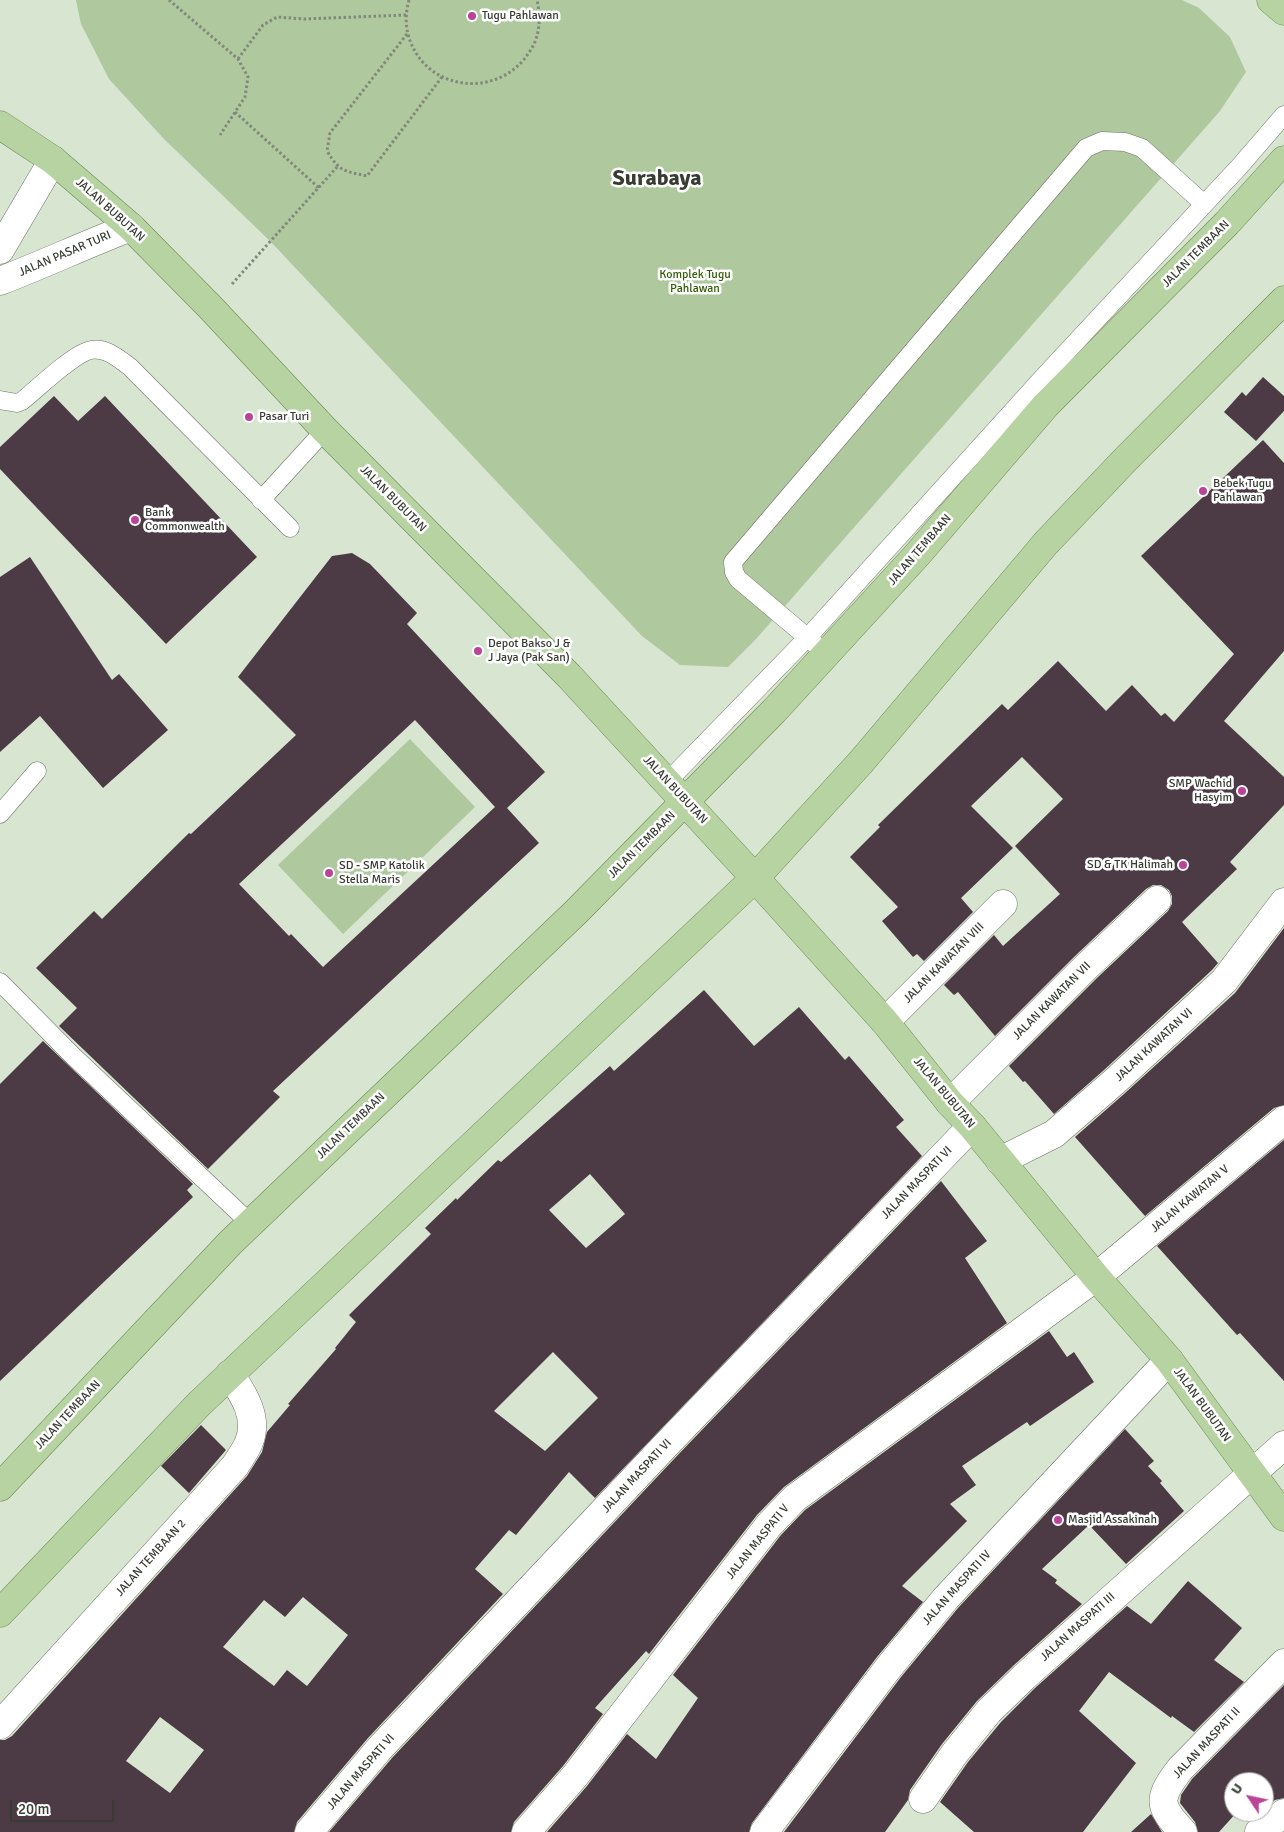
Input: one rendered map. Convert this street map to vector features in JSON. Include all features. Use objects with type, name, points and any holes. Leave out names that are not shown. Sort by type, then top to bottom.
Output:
[{"type":"main road","points":[[1270,0],[1284,11]]},
{"type":"main road","name":"JALAN BUBUTAN","points":[[0,125],[53,160],[131,226],[325,430],[569,676],[756,878],[885,1022],[950,1103],[972,1126],[1096,1277],[1169,1360],[1284,1517]]},
{"type":"main road","name":"JALAN TEMBAAN","points":[[0,1487],[230,1243],[576,912],[685,802],[817,645],[917,555],[1046,405],[1227,223],[1284,160]]},
{"type":"main road","points":[[0,1613],[198,1404],[756,878],[861,762],[1046,543],[1125,460],[1284,300]]},
{"type":"street","points":[[0,250],[53,160]]},
{"type":"street","name":"JALAN PASAR TURI","points":[[0,281],[48,263],[82,246],[131,226]]},
{"type":"street","name":"JALAN KAWATAN VII","points":[[950,1103],[1156,900]]},
{"type":"street","name":"JALAN KAWATAN VI","points":[[1000,1160],[1054,1134],[1114,1082],[1224,981],[1284,902]]},
{"type":"street","name":"JALAN KAWATAN VIII","points":[[885,1022],[1003,904]]},
{"type":"street","name":"JALAN KAWATAN V","points":[[1096,1277],[1284,1120]]},
{"type":"street","name":"JALAN MASPATI VI","points":[[309,1832],[380,1748],[671,1440],[972,1126]]},
{"type":"street","name":"JALAN MASPATI V","points":[[526,1832],[576,1776],[768,1525],[795,1498],[1096,1277]]},
{"type":"street","name":"JALAN MASPATI IV","points":[[764,1832],[889,1667],[946,1598],[1169,1360]]},
{"type":"street","name":"JALAN TEMBAAN 2","points":[[0,1725],[236,1466],[250,1442],[252,1428],[250,1409],[230,1374]]},
{"type":"street","name":"JALAN MASPATI III","points":[[923,1799],[955,1753],[989,1711],[1024,1676],[1284,1445]]},
{"type":"street","name":"JALAN MASPATI II","points":[[1183,1832],[1165,1813],[1163,1803],[1164,1795],[1173,1778],[1284,1663]]},
{"type":"street","points":[[1259,1832],[1284,1813]]},
{"type":"lane","points":[[667,782],[817,645],[1046,374],[1239,167],[1284,115]]},
{"type":"lane","points":[[817,645],[738,579],[734,572],[733,562],[1086,148],[1102,141],[1126,142],[1142,148],[1204,204]]},
{"type":"lane","points":[[0,400],[16,403],[22,401],[77,356],[92,350],[113,355],[130,367],[290,528]]},
{"type":"lane","points":[[261,500],[325,430]]},
{"type":"lane","points":[[0,814],[37,772]]},
{"type":"lane","points":[[0,982],[72,1055],[250,1224]]},
{"type":"path","points":[[169,0],[238,59],[248,77],[244,97],[220,135]]},
{"type":"path","points":[[408,0],[406,15],[408,34],[415,51],[427,66],[442,77],[459,83],[477,84],[495,81],[510,73],[524,60],[534,45],[539,28],[540,10],[537,0]]},
{"type":"path","points":[[238,59],[263,25],[277,17],[304,19],[406,15]]},
{"type":"path","points":[[408,34],[330,133],[327,151],[337,167],[350,173],[367,176],[442,77]]},
{"type":"path","points":[[235,112],[319,188]]},
{"type":"path","points":[[211,308],[337,167]]},
{"type":"green space","name":"Komplek Tugu Pahlawan","points":[[76,0],[1182,0],[1199,8],[1230,37],[1246,72],[1220,111],[756,639],[728,667],[680,665],[642,636],[271,242],[164,139],[109,79],[81,24]]},
{"type":"green space","points":[[410,739],[475,807],[343,934],[278,865]]},
{"type":"building","points":[[1263,377],[1284,396],[1284,411],[1256,441],[1224,412],[1242,392],[1246,396]]},
{"type":"building","name":"Bank Commonwealth","points":[[54,396],[78,421],[105,396],[257,557],[166,644],[0,469],[0,447]]},
{"type":"building","points":[[1263,440],[1284,463],[1284,651],[1224,721],[1284,777],[1284,805],[1230,862],[1237,869],[1182,922],[1218,963],[1054,1114],[1009,1066],[1097,978],[1168,911],[1172,904],[1172,896],[1169,890],[1161,885],[1153,885],[1146,889],[1075,956],[995,1036],[958,992],[954,995],[944,985],[994,935],[1003,946],[1060,894],[1015,846],[1063,799],[1022,757],[971,806],[1013,848],[961,898],[973,912],[924,961],[917,954],[913,957],[882,921],[898,907],[850,857],[880,827],[878,825],[1002,704],[1008,710],[1058,661],[1106,711],[1132,685],[1161,716],[1165,713],[1174,722],[1234,654],[1141,556]]},
{"type":"building","name":"SD - SMP Katolik Stella Maris","points":[[352,553],[370,564],[417,613],[407,624],[545,772],[507,808],[539,843],[273,1091],[280,1097],[208,1169],[59,1026],[77,1008],[36,968],[94,911],[102,919],[189,833],[191,834],[296,735],[238,677],[332,556]],"holes":[[[415,720],[495,807],[323,967],[291,934],[289,936],[239,884]]]},
{"type":"building","points":[[30,557],[112,680],[119,674],[168,730],[103,788],[40,716],[0,752],[0,577]]},
{"type":"building","points":[[1284,928],[1284,1105],[1274,1108],[1145,1216],[1075,1137],[1235,993]]},
{"type":"building","points":[[704,990],[754,1046],[799,1007],[845,1060],[849,1056],[904,1120],[896,1127],[922,1156],[595,1498],[569,1472],[516,1535],[509,1530],[475,1569],[503,1594],[368,1738],[297,1822],[294,1832],[0,1832],[0,1740],[5,1740],[12,1736],[247,1476],[262,1452],[267,1432],[356,1322],[349,1315],[431,1234],[425,1228],[498,1160],[501,1162],[610,1066],[614,1071]],"holes":[[[590,1174],[625,1214],[586,1248],[549,1210]],[[553,1352],[598,1398],[545,1451],[494,1411]],[[303,1597],[348,1635],[307,1686],[287,1670],[274,1686],[223,1647],[264,1600],[285,1617]],[[160,1717],[204,1750],[170,1793],[126,1761]]]},
{"type":"building","points":[[43,1041],[193,1184],[187,1190],[193,1197],[0,1381],[0,1084]]},
{"type":"building","points":[[1284,1140],[1284,1381],[1240,1333],[1237,1335],[1157,1246]]},
{"type":"building","points":[[941,1181],[987,1241],[965,1258],[1007,1323],[784,1487],[757,1515],[649,1654],[646,1651],[595,1708],[603,1714],[563,1766],[514,1822],[511,1832],[329,1832],[392,1758],[675,1458]]},
{"type":"building","points":[[1049,1331],[1067,1357],[1074,1352],[1094,1382],[1030,1426],[1027,1422],[962,1466],[976,1485],[950,1504],[967,1521],[902,1586],[923,1602],[877,1657],[752,1823],[749,1832],[547,1832],[587,1786],[627,1734],[656,1759],[698,1698],[673,1675],[781,1535],[805,1510]]},
{"type":"building","points":[[201,1425],[226,1450],[189,1493],[161,1466]]},
{"type":"building","points":[[1125,1429],[1154,1461],[1148,1466],[1162,1481],[1160,1483],[1184,1511],[1126,1564],[1089,1525],[1042,1569],[1057,1580],[1055,1583],[1082,1604],[977,1701],[942,1744],[910,1790],[908,1800],[885,1832],[784,1832],[901,1677],[958,1608]]},
{"type":"building","points":[[1188,1581],[1242,1628],[1214,1660],[1244,1682],[1194,1732],[1172,1716],[1171,1718],[1109,1672],[1079,1711],[1136,1763],[1083,1832],[974,1832],[940,1802],[968,1762],[1001,1722],[1035,1688],[1127,1606],[1151,1624]]},
{"type":"building","points":[[1284,1685],[1284,1798],[1274,1801],[1274,1772],[1224,1772],[1224,1822],[1228,1822],[1219,1832],[1198,1832],[1195,1822],[1180,1803],[1181,1795],[1192,1779]]},
{"type":"building","points":[[1151,1814],[1162,1832],[1131,1832]]},
{"type":"place","name":"Tugu Pahlawan","points":[[472,16]]},
{"type":"place","name":"Pasar Turi","points":[[249,417]]},
{"type":"place","name":"Bebek Tugu Pahlawan","points":[[1203,491]]},
{"type":"place","name":"Bank Commonwealth","points":[[135,520]]},
{"type":"place","name":"Depot Bakso J & J Jaya (Pak San)","points":[[478,651]]},
{"type":"place","name":"SMP Wachid Hasyim","points":[[1242,791]]},
{"type":"place","name":"SD & TK Halimah","points":[[1183,865]]},
{"type":"place","name":"SD - SMP Katolik Stella Maris","points":[[329,873]]},
{"type":"place","name":"Masjid Assakinah","points":[[1058,1520]]},
{"type":"district","name":"Surabaya","points":[[657,179]]}]
